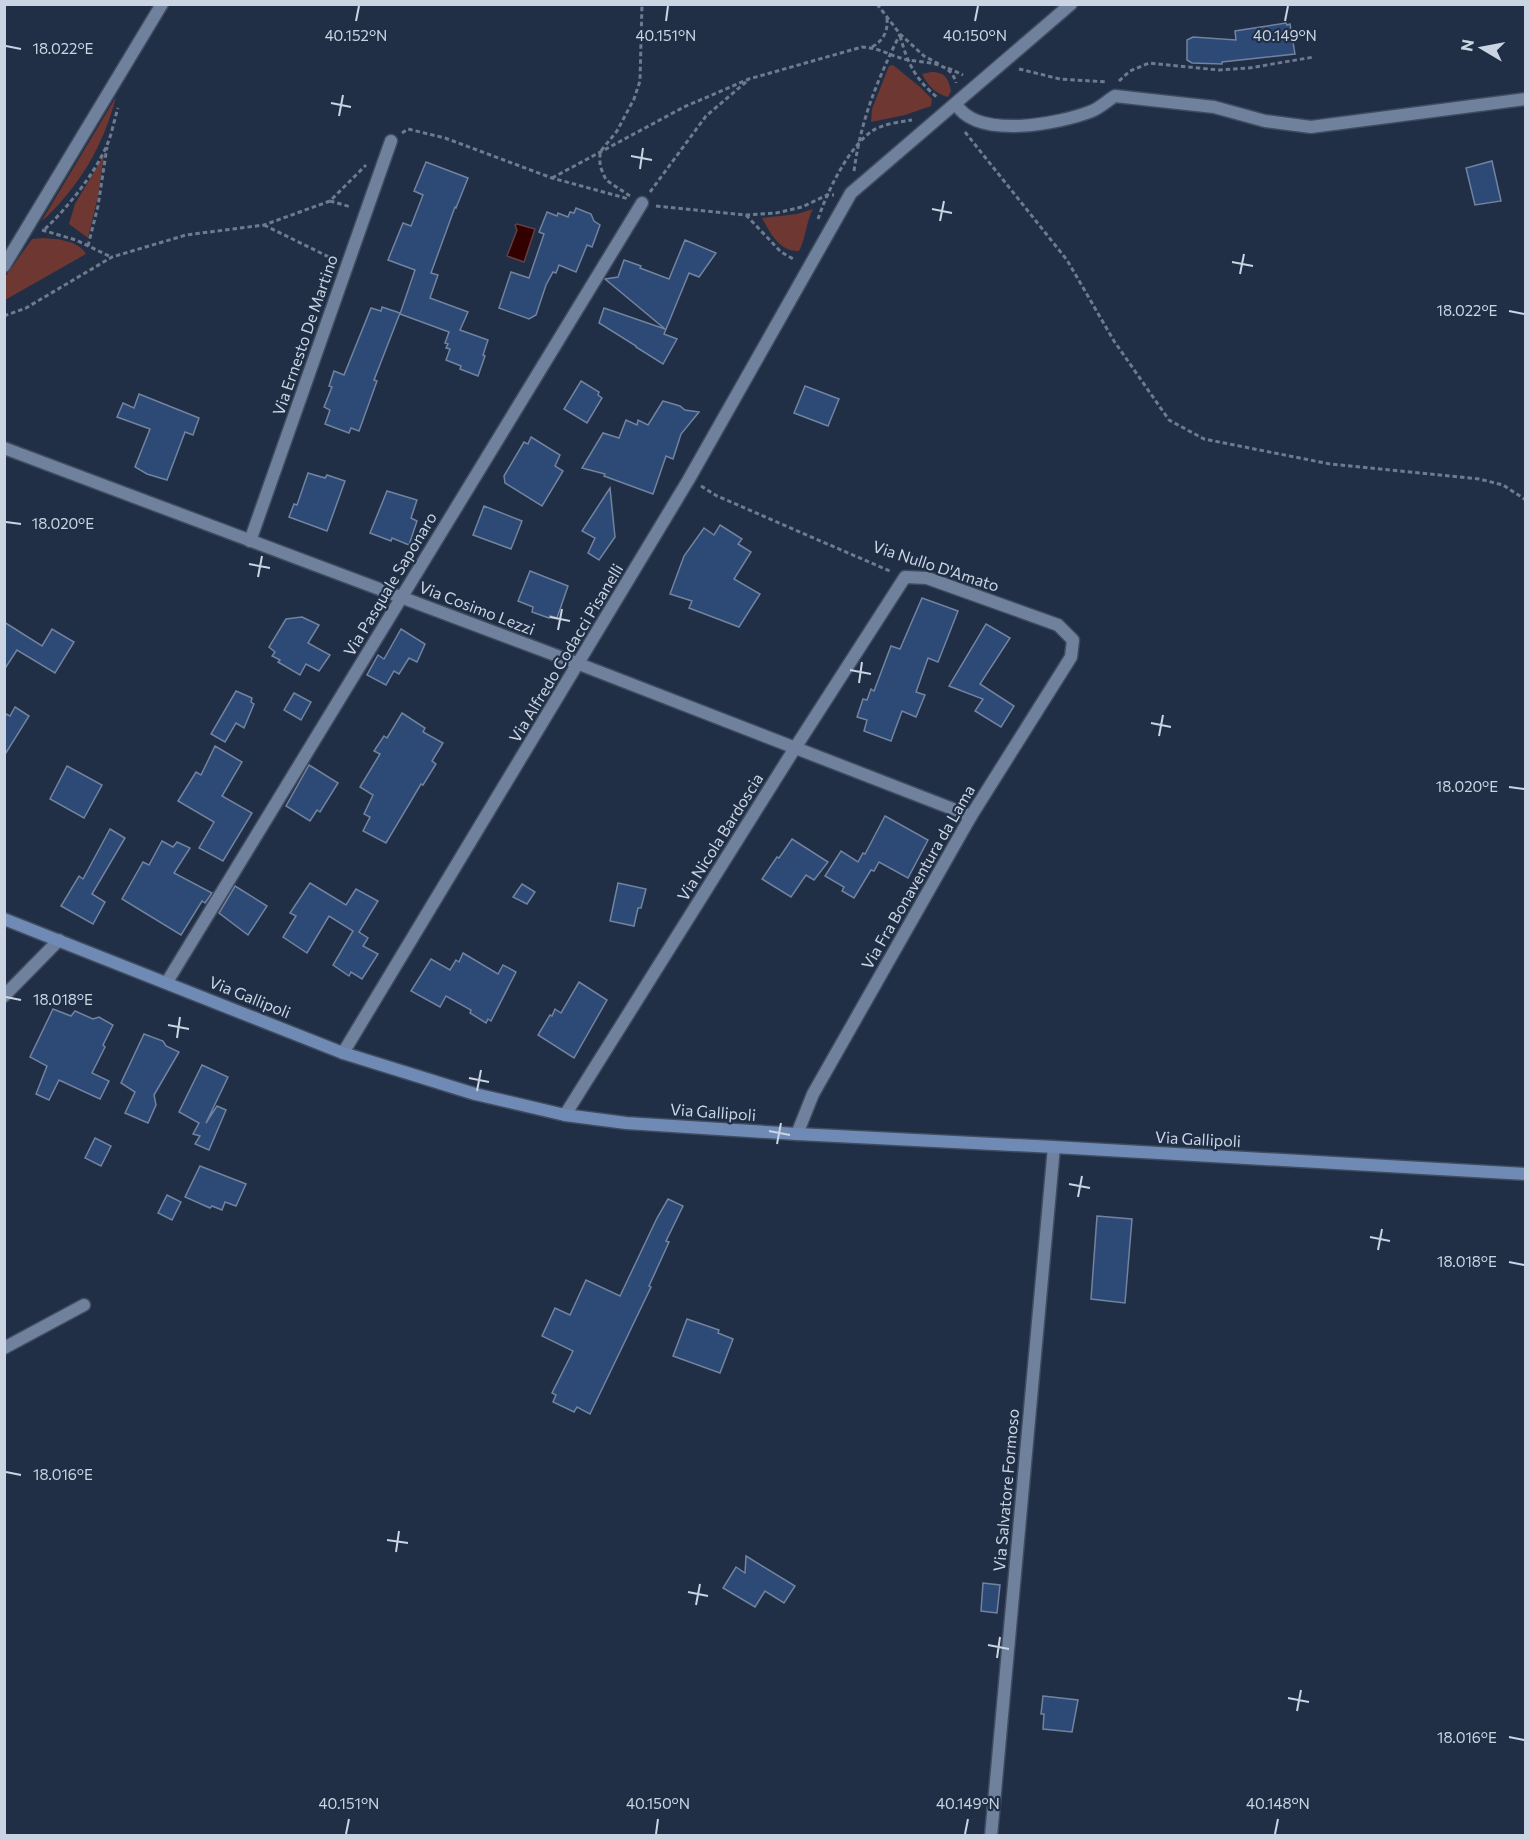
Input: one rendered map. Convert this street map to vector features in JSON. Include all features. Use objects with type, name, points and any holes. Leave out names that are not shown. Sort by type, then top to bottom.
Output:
[{"type":"main road","name":"Via Gallipoli","points":[[4,919],[343,1053],[475,1094],[565,1115],[626,1123],[797,1134],[1526,1174]]},
{"type":"street","points":[[4,266],[162,4]]},
{"type":"street","name":"Via Alfredo Codacci Pisanelli","points":[[343,1053],[689,479],[851,194],[1071,4]]},
{"type":"street","points":[[956,104],[961,113],[968,118],[1013,128],[1095,110],[1115,96],[1214,107],[1265,121],[1311,127],[1526,99]]},
{"type":"street","name":"Via Ernesto De Martino","points":[[250,541],[391,141]]},
{"type":"street","name":"Via Pasquale Saponaro","points":[[167,982],[642,203]]},
{"type":"street","name":"Via Cosimo Lezzi","points":[[4,448],[579,664],[971,816]]},
{"type":"street","name":"Via Nullo D'Amato","points":[[905,577],[927,578],[1058,625],[1073,640]]},
{"type":"street","name":"Via Nicola Bardoscia","points":[[565,1115],[905,577]]},
{"type":"street","name":"Via Fra Bonaventura da Lama","points":[[797,1134],[813,1094],[971,816],[1071,657],[1073,640]]},
{"type":"street","points":[[4,996],[59,940]]},
{"type":"street","name":"Via Salvatore Formoso","points":[[992,1836],[1054,1147]]},
{"type":"street","points":[[4,1348],[84,1305]]},
{"type":"path","points":[[642,4],[640,81],[623,120],[600,152],[600,166],[606,180],[642,203]]},
{"type":"path","points":[[877,4],[900,34],[924,56],[979,82]]},
{"type":"path","points":[[871,48],[885,35],[887,16]]},
{"type":"path","points":[[4,316],[26,308],[112,257],[186,235],[264,225],[330,201],[391,141],[408,129],[445,138],[552,178],[642,203],[746,215],[776,213],[802,207],[827,195],[851,194],[860,133],[878,79],[900,34]]},
{"type":"path","points":[[900,34],[907,60],[924,87],[939,99],[956,104]]},
{"type":"path","points":[[552,178],[684,107],[749,79],[862,47],[891,53],[907,60],[943,66],[956,79],[959,125],[1067,260],[1114,341],[1169,420],[1204,439],[1330,464],[1479,479],[1503,485],[1526,500]]},
{"type":"path","points":[[1000,65],[1060,79],[1118,83],[1130,71],[1149,63],[1162,62],[1219,70],[1249,68],[1314,57]]},
{"type":"path","points":[[642,203],[706,116],[749,79]]},
{"type":"path","points":[[88,246],[98,206],[107,145],[119,104]]},
{"type":"path","points":[[44,230],[67,208],[107,145]]},
{"type":"path","points":[[330,201],[346,204],[364,217]]},
{"type":"path","points":[[746,215],[781,252],[809,267]]},
{"type":"path","points":[[264,225],[331,256],[346,269]]},
{"type":"path","points":[[24,233],[44,230],[112,257]]},
{"type":"path","name":"Via Nullo D'Amato","points":[[689,479],[717,496],[905,577]]},
{"type":"shaded area","points":[[893,65],[932,99],[931,106],[905,115],[871,122],[872,109],[889,66]]},
{"type":"shaded area","points":[[940,73],[947,79],[951,91],[948,97],[933,89],[922,74]]},
{"type":"shaded area","points":[[116,97],[104,133],[88,165],[67,195],[41,222]]},
{"type":"shaded area","points":[[104,155],[98,196],[88,238],[69,224],[75,204]]},
{"type":"shaded area","points":[[813,209],[799,251],[781,245],[762,218],[797,214]]},
{"type":"shaded area","points":[[517,224],[535,229],[524,262],[507,256]]},
{"type":"shaded area","points":[[43,238],[73,243],[86,254],[5,300],[5,277],[32,239]]},
{"type":"building","points":[[1290,24],[1295,54],[1222,62],[1222,64],[1192,63],[1187,60],[1187,40],[1193,37],[1236,40],[1235,31]]},
{"type":"building","points":[[1492,161],[1501,201],[1475,205],[1466,168]]},
{"type":"building","points":[[426,162],[468,178],[431,273],[438,275],[430,298],[468,312],[460,330],[488,340],[478,376],[446,360],[450,349],[446,348],[448,344],[445,343],[449,332],[400,314],[415,270],[388,260],[403,223],[411,226],[423,195],[414,191]]},
{"type":"building","points":[[576,208],[591,214],[594,221],[600,225],[592,247],[587,245],[576,272],[559,265],[556,273],[553,272],[546,285],[536,315],[529,319],[499,308],[511,272],[529,278],[544,234],[539,232],[547,212],[568,217],[570,212],[574,213]]},
{"type":"building","points":[[685,240],[716,253],[699,277],[689,273],[664,334],[677,339],[663,364],[599,323],[604,308],[665,329],[605,279],[618,277],[624,260],[669,279]]},
{"type":"building","points":[[382,307],[400,313],[374,380],[377,381],[359,431],[351,428],[349,433],[325,424],[330,410],[324,407],[332,387],[329,386],[334,371],[344,375],[371,308],[381,311]]},
{"type":"building","points":[[581,381],[599,392],[598,395],[602,398],[587,423],[564,409]]},
{"type":"building","points":[[805,386],[839,399],[828,426],[794,413]]},
{"type":"building","points":[[139,394],[199,418],[193,435],[185,432],[167,480],[147,474],[135,467],[150,429],[117,417],[123,403],[134,408]]},
{"type":"building","points":[[663,401],[680,406],[685,410],[699,412],[681,434],[673,459],[666,456],[653,494],[604,476],[605,474],[582,468],[603,433],[619,438],[626,420],[637,425],[638,420],[648,425]]},
{"type":"building","points":[[531,437],[560,455],[555,466],[563,471],[542,506],[505,483],[504,476],[524,442],[528,444]]},
{"type":"building","points":[[308,473],[325,478],[327,475],[345,481],[327,531],[289,517],[294,504],[297,505]]},
{"type":"building","points":[[610,488],[615,537],[599,560],[588,553],[595,538],[582,531]]},
{"type":"building","points":[[387,491],[417,500],[411,518],[417,521],[409,545],[370,533]]},
{"type":"building","points":[[484,506],[522,521],[511,549],[473,535]]},
{"type":"building","points":[[720,525],[742,539],[738,544],[751,552],[734,579],[760,594],[739,627],[689,608],[692,601],[670,594],[684,556],[704,528],[714,535]]},
{"type":"building","points":[[530,571],[568,586],[557,618],[550,616],[549,618],[532,612],[533,607],[518,601]]},
{"type":"building","points":[[922,598],[958,611],[938,662],[928,658],[916,692],[925,695],[916,717],[902,711],[891,741],[864,731],[867,720],[857,717],[863,699],[867,700],[871,689],[874,691],[891,646],[900,649]]},
{"type":"building","points":[[302,617],[319,625],[308,643],[330,655],[319,671],[306,664],[300,675],[278,662],[280,660],[272,656],[275,652],[269,647],[286,619]]},
{"type":"building","points":[[4,622],[42,646],[52,629],[74,642],[55,673],[17,650],[4,670]]},
{"type":"building","points":[[986,624],[1010,638],[980,684],[1014,706],[1001,727],[975,711],[983,699],[949,686]]},
{"type":"building","points":[[401,629],[425,644],[417,662],[409,658],[399,674],[394,671],[386,685],[367,675],[378,655],[384,659]]},
{"type":"building","points":[[236,691],[252,698],[251,702],[254,704],[244,728],[236,723],[225,742],[211,734]]},
{"type":"building","points":[[294,693],[311,702],[301,720],[284,710]]},
{"type":"building","points":[[15,707],[29,716],[4,756],[4,713],[10,716]]},
{"type":"building","points":[[402,713],[425,728],[423,732],[443,743],[432,761],[436,764],[423,785],[421,784],[386,843],[363,831],[370,817],[364,814],[373,795],[360,787],[380,754],[374,751],[384,736],[387,738]]},
{"type":"building","points":[[215,746],[242,762],[222,796],[252,813],[223,861],[199,848],[214,822],[178,801],[196,772],[201,775]]},
{"type":"building","points":[[309,765],[338,783],[320,812],[317,810],[310,821],[286,806]]},
{"type":"building","points":[[67,766],[102,785],[84,818],[50,799]]},
{"type":"building","points":[[885,816],[928,840],[908,878],[879,862],[874,871],[871,870],[854,898],[842,891],[844,887],[825,876],[841,851],[858,862],[863,853],[865,854]]},
{"type":"building","points":[[110,829],[125,838],[92,894],[105,902],[93,924],[61,906],[79,876],[83,879]]},
{"type":"building","points":[[792,839],[828,862],[814,880],[806,875],[791,897],[762,879]]},
{"type":"building","points":[[162,841],[173,847],[177,842],[190,848],[174,873],[212,893],[205,903],[202,901],[181,935],[122,899],[143,862],[149,865]]},
{"type":"building","points":[[310,883],[346,905],[356,889],[378,901],[359,932],[368,938],[363,946],[378,954],[362,979],[351,972],[349,976],[333,965],[353,931],[329,916],[307,953],[283,937],[296,916],[290,913]]},
{"type":"building","points":[[618,883],[646,889],[634,926],[610,921]]},
{"type":"building","points":[[522,884],[535,892],[527,904],[513,897]]},
{"type":"building","points":[[235,886],[267,906],[248,935],[219,913]]},
{"type":"building","points":[[463,953],[498,974],[503,965],[516,972],[491,1021],[488,1019],[486,1023],[470,1013],[471,1010],[446,996],[440,1007],[411,991],[431,959],[450,970],[456,960],[459,962]]},
{"type":"building","points":[[579,982],[607,1000],[574,1058],[538,1035],[555,1009],[561,1013]]},
{"type":"building","points":[[53,1009],[71,1016],[75,1011],[93,1019],[99,1017],[113,1025],[92,1073],[109,1081],[100,1099],[59,1080],[49,1100],[36,1094],[47,1066],[30,1057]]},
{"type":"building","points":[[144,1034],[163,1041],[166,1046],[179,1052],[154,1095],[156,1105],[148,1123],[125,1113],[135,1092],[121,1083]]},
{"type":"building","points":[[202,1065],[228,1077],[206,1123],[217,1106],[226,1110],[209,1150],[195,1144],[200,1136],[193,1134],[199,1123],[179,1112]]},
{"type":"building","points":[[95,1138],[111,1146],[101,1166],[85,1158]]},
{"type":"building","points":[[200,1166],[246,1184],[236,1206],[225,1202],[222,1210],[212,1206],[210,1208],[185,1197]]},
{"type":"building","points":[[167,1195],[181,1202],[172,1220],[158,1213]]},
{"type":"building","points":[[668,1199],[683,1206],[666,1241],[669,1242],[649,1286],[651,1287],[590,1414],[577,1407],[574,1412],[553,1402],[556,1395],[552,1393],[573,1351],[542,1336],[555,1308],[570,1315],[586,1280],[620,1296]]},
{"type":"building","points":[[1097,1216],[1132,1219],[1125,1303],[1091,1299]]},
{"type":"building","points":[[687,1319],[719,1330],[718,1333],[733,1339],[720,1373],[673,1356]]},
{"type":"building","points":[[746,1556],[795,1586],[784,1603],[765,1591],[755,1607],[723,1588],[736,1567],[745,1573]]},
{"type":"building","points":[[983,1583],[1000,1585],[997,1613],[981,1611]]},
{"type":"building","points":[[1043,1696],[1078,1700],[1072,1732],[1043,1729],[1044,1714],[1041,1714]]}]
